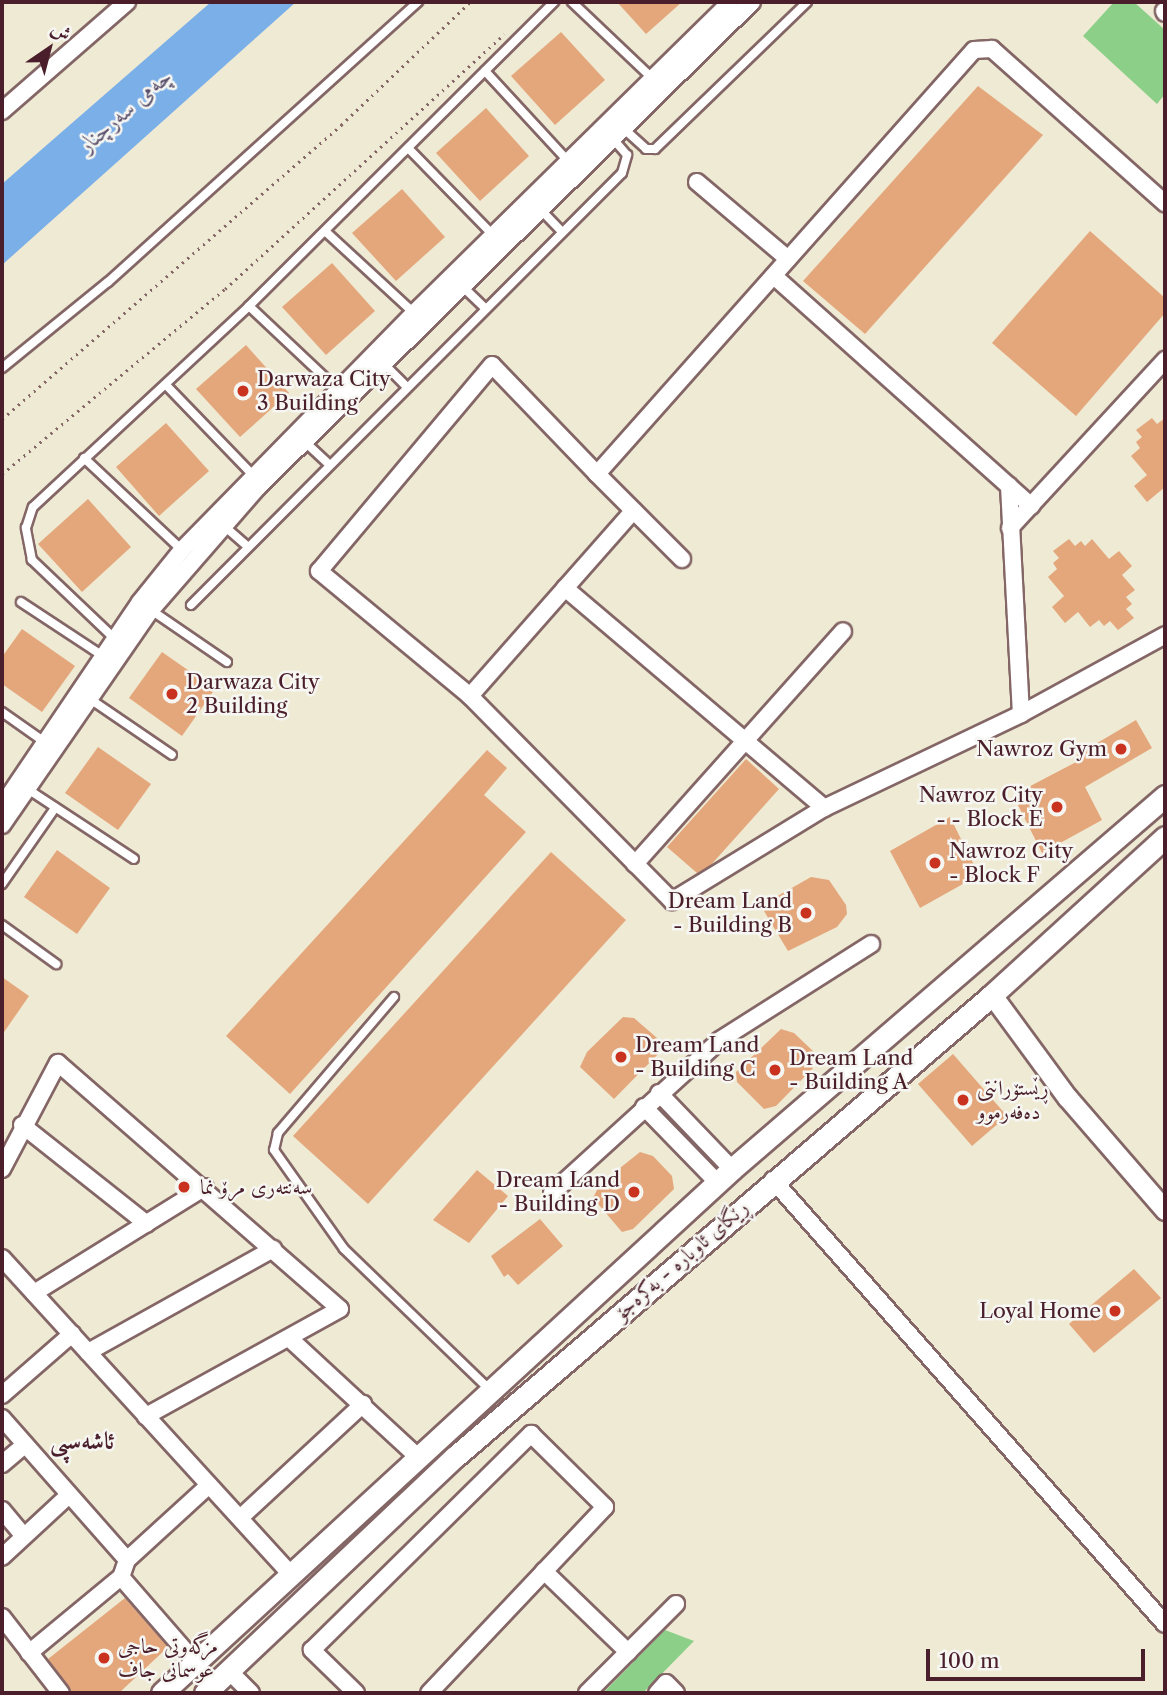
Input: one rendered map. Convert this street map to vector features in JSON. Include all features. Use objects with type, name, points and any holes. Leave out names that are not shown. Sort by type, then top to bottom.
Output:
[{"type":"main road","points":[[162,1693],[416,1455],[725,1176],[1165,796]]},
{"type":"main road","name":"ڕێگای ئاوبارە - بەکرەجۆ","points":[[205,1693],[456,1456],[773,1180],[992,995],[1165,837]]},
{"type":"main road","points":[[482,1396],[473,1421],[489,1427]]},
{"type":"main road","points":[[439,1435],[456,1434],[456,1456]]},
{"type":"street","points":[[2,111],[127,2]]},
{"type":"street","points":[[2,806],[23,786],[90,699],[182,550],[414,313],[731,2]]},
{"type":"street","points":[[2,825],[46,743],[115,639],[303,441],[752,2]]},
{"type":"street","points":[[597,474],[974,50],[992,49],[1165,203]]},
{"type":"street","points":[[696,181],[788,259]]},
{"type":"street","points":[[774,276],[1031,506]]},
{"type":"street","points":[[1010,528],[1165,360]]},
{"type":"street","points":[[682,559],[492,365],[319,571],[470,696],[672,901],[824,808],[1021,714],[1165,635]]},
{"type":"street","points":[[1009,486],[1021,714]]},
{"type":"street","points":[[470,696],[634,511]]},
{"type":"street","points":[[565,588],[743,743],[824,808]]},
{"type":"street","points":[[635,864],[843,631]]},
{"type":"street","points":[[552,1193],[720,1040],[872,944]]},
{"type":"street","points":[[992,995],[1067,1097],[1165,1210]]},
{"type":"street","points":[[2,1169],[22,1125],[58,1063],[205,1187],[340,1309],[146,1416]]},
{"type":"street","points":[[659,1093],[725,1176]]},
{"type":"street","points":[[644,1107],[725,1176]]},
{"type":"street","points":[[22,1125],[147,1224]]},
{"type":"street","points":[[773,1180],[1165,1624]]},
{"type":"street","points":[[34,1293],[205,1187]]},
{"type":"street","points":[[88,1352],[273,1249]]},
{"type":"street","points":[[2,1258],[290,1573]]},
{"type":"street","points":[[2,1395],[72,1334]]},
{"type":"street","points":[[289,1338],[416,1455]]},
{"type":"street","points":[[240,1518],[363,1404]]},
{"type":"street","points":[[2,1418],[127,1560]]},
{"type":"street","points":[[356,1693],[312,1650],[531,1434],[605,1507],[429,1693]]},
{"type":"street","points":[[2,1464],[25,1445]]},
{"type":"street","points":[[29,1653],[121,1577],[127,1560],[209,1485]]},
{"type":"street","points":[[2,1557],[69,1495]]},
{"type":"street","points":[[2,1510],[24,1536]]},
{"type":"street","points":[[544,1571],[628,1652]]},
{"type":"street","points":[[121,1577],[195,1662]]},
{"type":"street","points":[[587,1693],[676,1604]]},
{"type":"street","points":[[2,1617],[61,1693]]},
{"type":"street","points":[[229,1671],[251,1693]]},
{"type":"street","points":[[657,1693],[666,1683],[676,1693]]},
{"type":"lane","points":[[2,368],[108,282],[418,2]]},
{"type":"lane","points":[[115,639],[38,569],[26,538],[28,517],[39,498],[166,385],[249,306],[554,2]]},
{"type":"lane","points":[[572,2],[653,79]]},
{"type":"lane","points":[[618,133],[646,149],[655,149],[807,2]]},
{"type":"lane","points":[[485,72],[569,162]]},
{"type":"lane","points":[[191,605],[246,545],[626,168],[627,155],[618,133]]},
{"type":"lane","points":[[409,149],[494,236]]},
{"type":"lane","points":[[540,209],[562,232]]},
{"type":"lane","points":[[325,231],[414,313]]},
{"type":"lane","points":[[462,285],[485,308]]},
{"type":"lane","points":[[249,306],[338,390]]},
{"type":"lane","points":[[383,363],[406,386]]},
{"type":"lane","points":[[166,385],[253,475]]},
{"type":"lane","points":[[303,441],[328,463]]},
{"type":"lane","points":[[85,458],[182,550]]},
{"type":"lane","points":[[223,525],[246,545]]},
{"type":"lane","points":[[21,602],[103,656]]},
{"type":"lane","points":[[146,606],[227,662]]},
{"type":"lane","points":[[90,699],[172,755]]},
{"type":"lane","points":[[2,712],[46,743]]},
{"type":"lane","points":[[23,786],[134,859]]},
{"type":"lane","points":[[2,884],[55,808]]},
{"type":"lane","points":[[2,925],[56,964]]},
{"type":"lane","points":[[394,997],[278,1133],[274,1150],[344,1249],[482,1396]]},
{"type":"path","points":[[2,419],[341,125],[470,2]]},
{"type":"path","points":[[2,474],[225,289],[508,30]]},
{"type":"green space","points":[[1114,2],[1134,2],[1165,30],[1165,94],[1157,104],[1083,36]]},
{"type":"green space","points":[[665,1630],[694,1641],[643,1693],[603,1693]]},
{"type":"water","name":"چەمی سەرچنار","points":[[211,2],[296,2],[2,265],[2,184]]},
{"type":"building","points":[[617,2],[682,2],[646,34]]},
{"type":"building","points":[[561,32],[605,80],[555,125],[511,76]]},
{"type":"building","points":[[978,86],[1043,135],[865,334],[803,281]]},
{"type":"building","points":[[486,108],[529,156],[480,201],[436,153]]},
{"type":"building","points":[[402,189],[445,237],[396,281],[352,233]]},
{"type":"building","points":[[1090,231],[1165,298],[1165,313],[1076,416],[992,343]]},
{"type":"building","name":"Darwaza City 3 Building","points":[[332,263],[375,311],[326,355],[282,307]]},
{"type":"building","name":"Darwaza City 3 Building","points":[[246,345],[289,393],[240,437],[196,389]]},
{"type":"building","points":[[1152,418],[1157,424],[1165,418],[1165,487],[1147,502],[1134,486],[1147,475],[1131,456],[1140,448],[1136,442],[1142,437],[1136,430]]},
{"type":"building","points":[[166,423],[209,471],[159,516],[116,467]]},
{"type":"building","points":[[88,499],[131,547],[82,592],[38,544]]},
{"type":"building","points":[[1069,539],[1075,546],[1081,541],[1085,546],[1092,539],[1109,559],[1119,551],[1132,566],[1122,575],[1135,590],[1126,597],[1132,604],[1126,609],[1134,618],[1118,630],[1110,621],[1104,626],[1099,620],[1090,627],[1078,612],[1065,623],[1052,607],[1064,596],[1048,577],[1057,569],[1053,563],[1059,558],[1053,551]]},
{"type":"building","points":[[22,629],[75,666],[42,712],[2,684],[2,657]]},
{"type":"building","name":"Darwaza City 2 Building","points":[[162,652],[215,689],[182,736],[129,698]]},
{"type":"building","name":"Nawroz City - - Block E","points":[[1136,720],[1152,748],[1085,787],[1102,820],[1042,853],[1013,795],[1080,760],[1077,755]]},
{"type":"building","points":[[98,747],[151,784],[118,830],[65,793]]},
{"type":"building","points":[[487,750],[507,768],[484,795],[526,832],[290,1094],[226,1036]]},
{"type":"building","points":[[746,759],[779,789],[710,866],[697,873],[667,847]]},
{"type":"building","name":"Nawroz City - Block F","points":[[950,817],[979,875],[920,908],[890,851]]},
{"type":"building","points":[[57,850],[110,888],[77,934],[24,897]]},
{"type":"building","points":[[551,852],[626,920],[368,1204],[293,1136]]},
{"type":"building","name":"Dream Land - Building B","points":[[811,877],[829,880],[846,905],[847,914],[837,927],[788,951],[764,911],[774,898]]},
{"type":"building","points":[[2,977],[29,996],[2,1035]]},
{"type":"building","name":"Dream Land - Building C","points":[[623,1017],[634,1018],[657,1038],[661,1051],[614,1099],[580,1067],[587,1052]]},
{"type":"building","name":"Dream Land - Building A","points":[[781,1029],[794,1033],[814,1052],[816,1065],[776,1106],[764,1109],[737,1082],[736,1072]]},
{"type":"building","name":"ڕێستۆرانتی دەفەرموو","points":[[953,1054],[1007,1116],[972,1146],[918,1084]]},
{"type":"building","name":"Dream Land - Building D","points":[[640,1152],[653,1156],[672,1176],[674,1189],[633,1229],[622,1232],[593,1198],[600,1184]]},
{"type":"building","points":[[477,1170],[508,1196],[469,1243],[433,1220]]},
{"type":"building","points":[[540,1219],[563,1246],[518,1285],[508,1274],[504,1277],[491,1256]]},
{"type":"building","name":"Loyal Home","points":[[1134,1269],[1161,1298],[1094,1353],[1069,1324]]},
{"type":"building","points":[[125,1598],[168,1647],[119,1693],[71,1693],[48,1659]]},
{"type":"place","name":"Darwaza City 3 Building","points":[[243,391]]},
{"type":"place","name":"Darwaza City 2 Building","points":[[172,694]]},
{"type":"place","name":"Nawroz Gym","points":[[1121,749]]},
{"type":"place","name":"Nawroz City - - Block E","points":[[1057,807]]},
{"type":"place","name":"Nawroz City - Block F","points":[[935,863]]},
{"type":"place","name":"Dream Land - Building B","points":[[806,913]]},
{"type":"place","name":"Dream Land - Building C","points":[[621,1057]]},
{"type":"place","name":"Dream Land - Building A","points":[[775,1070]]},
{"type":"place","name":"ڕێستۆرانتی دەفەرموو","points":[[963,1100]]},
{"type":"place","name":"سەنتەرى مرۆ نما","points":[[184,1187]]},
{"type":"place","name":"Dream Land - Building D","points":[[634,1192]]},
{"type":"place","name":"Loyal Home","points":[[1115,1311]]},
{"type":"place","name":"مزگەوتی حاجی عوسمانی جاف","points":[[104,1658]]},
{"type":"district","name":"ئاشەسپی","points":[[82,1441]]}]
